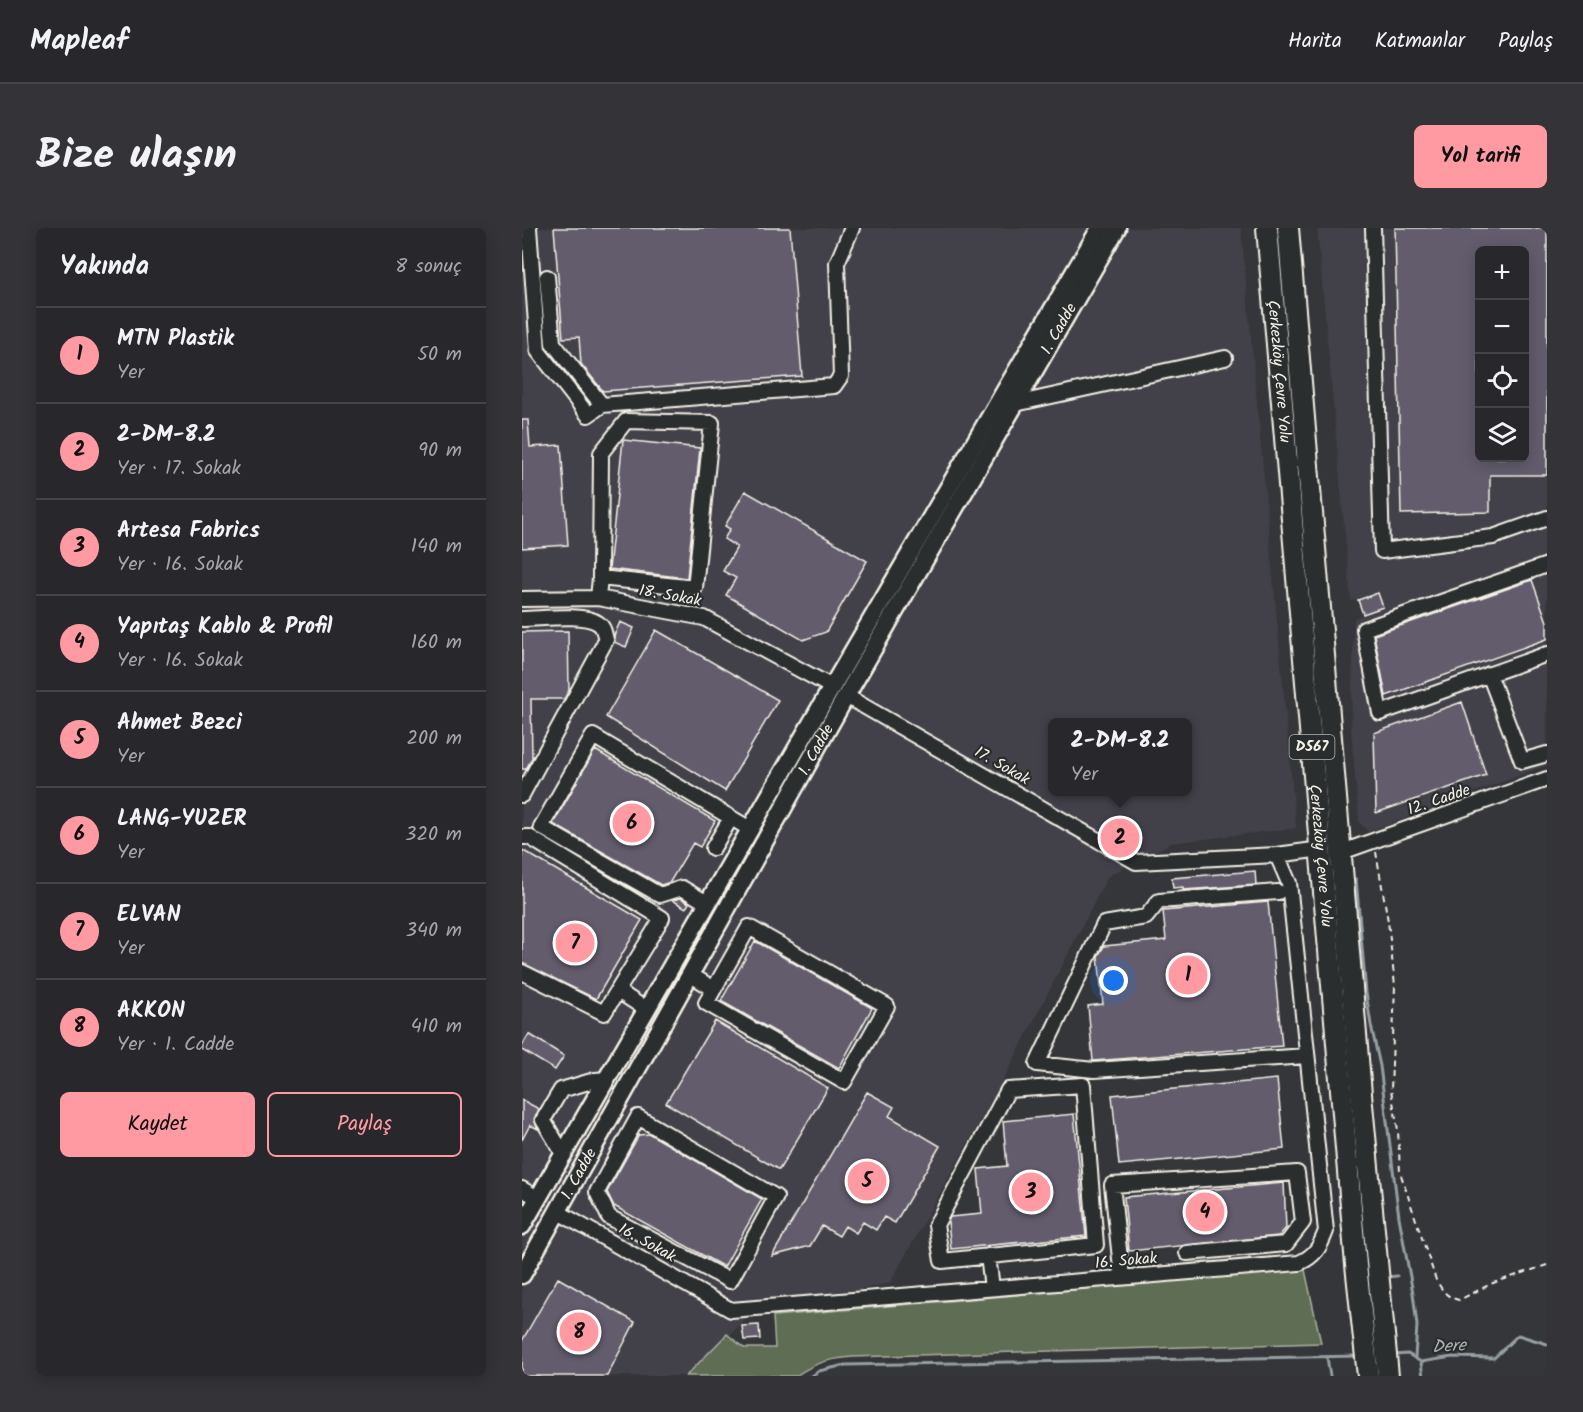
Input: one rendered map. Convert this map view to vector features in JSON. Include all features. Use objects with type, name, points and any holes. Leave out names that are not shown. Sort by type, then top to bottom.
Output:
[{"type":"highway","name":"Çerkezköy Çevre Yolu","points":[[1267,228],[1356,1265],[1369,1291],[1374,1337],[1368,1374]]},
{"type":"highway","name":"D567","points":[[1288,228],[1342,852]]},
{"type":"highway","name":"Çerkezköy Çevre Yolu","points":[[1342,852],[1377,1266],[1369,1291]]},
{"type":"highway","name":"Çerkezköy Çevre Yolu","points":[[1374,1337],[1388,1372]]},
{"type":"main road","name":"1. Cadde","points":[[522,1275],[691,975],[839,691],[1100,228]]},
{"type":"main road","name":"1. Cadde","points":[[522,1226],[750,829],[839,691],[1015,404],[1117,228]]},
{"type":"street","points":[[529,228],[538,351],[588,415],[602,405],[834,386],[841,376],[837,263],[852,228]]},
{"type":"street","points":[[1373,228],[1382,551],[1493,537],[1547,518]]},
{"type":"street","points":[[547,277],[553,343],[602,405]]},
{"type":"street","points":[[1015,404],[1225,358]]},
{"type":"street","points":[[598,598],[601,453],[626,421],[712,423],[695,588],[600,578]]},
{"type":"street","points":[[1547,565],[1364,629],[1380,713],[1547,654]]},
{"type":"street","name":"18. Sokak","points":[[522,600],[598,598],[704,618],[839,691]]},
{"type":"street","points":[[522,619],[586,618],[597,622],[603,628],[606,640],[522,795]]},
{"type":"street","points":[[1489,674],[1522,762],[1547,753]]},
{"type":"street","name":"17. Sokak","points":[[839,691],[1136,862],[1278,855],[1321,849]]},
{"type":"street","points":[[708,903],[682,888],[660,895],[541,827],[593,736],[750,829]]},
{"type":"street","name":"12. Cadde","points":[[1342,852],[1547,779]]},
{"type":"street","points":[[713,848],[731,818]]},
{"type":"street","points":[[522,837],[529,837],[662,918],[604,1013],[522,972]]},
{"type":"street","name":"16. Sokak","points":[[558,1212],[731,1310],[1299,1263],[1315,1253],[1326,1231],[1289,883],[1278,855]]},
{"type":"street","points":[[1278,892],[1159,901],[1146,917],[1104,924],[1037,1064],[1094,1070],[1307,1056]]},
{"type":"street","points":[[749,927],[887,1006],[844,1082],[706,1003],[714,989],[749,927]]},
{"type":"street","points":[[691,975],[714,989]]},
{"type":"street","points":[[618,991],[647,1010]]},
{"type":"street","points":[[564,1155],[543,1120],[561,1090],[595,1080],[608,1079]]},
{"type":"street","points":[[1083,1085],[1096,1245],[988,1256],[942,1261],[936,1226],[1008,1090],[1083,1085]]},
{"type":"street","points":[[638,1117],[776,1197],[730,1281],[711,1271],[609,1216],[597,1192],[638,1117]]},
{"type":"street","points":[[1122,1278],[1112,1185],[1297,1173],[1303,1222],[1286,1244],[1288,1263]]},
{"type":"street","points":[[522,1189],[538,1198]]},
{"type":"street","points":[[598,1235],[609,1216]]},
{"type":"street","points":[[1187,1253],[1286,1244]]},
{"type":"street","points":[[988,1256],[992,1288]]},
{"type":"street","points":[[699,1292],[711,1271]]},
{"type":"path","points":[[1374,841],[1388,921],[1395,986],[1391,1089],[1398,1130],[1400,1172],[1436,1280],[1443,1292],[1450,1298],[1459,1300],[1492,1283],[1547,1265]]},
{"type":"shaded area","points":[[522,228],[1241,228],[1296,828],[1171,843],[1108,876],[1009,1069],[890,1283],[751,1314],[689,1376],[522,1376]]},
{"type":"shaded area","points":[[1317,228],[1547,228],[1547,765],[1368,832],[1359,822],[1351,728],[1354,618],[1383,607],[1377,593],[1351,601]]},
{"type":"green space","points":[[1305,1270],[1321,1343],[852,1357],[822,1362],[796,1376],[686,1376],[727,1334],[744,1348],[775,1348],[773,1316]]},
{"type":"building","points":[[554,228],[790,228],[802,376],[603,391],[581,364],[579,337],[563,338]]},
{"type":"building","points":[[1395,228],[1547,228],[1547,475],[1490,475],[1490,512],[1401,514]]},
{"type":"building","points":[[522,420],[528,420],[530,447],[561,445],[568,545],[522,548]]},
{"type":"building","points":[[623,440],[700,448],[687,578],[609,569]]},
{"type":"building","points":[[745,491],[867,561],[826,632],[803,640],[726,595],[736,578],[723,571],[737,547],[724,539],[730,529],[725,526]]},
{"type":"building","points":[[1532,580],[1547,622],[1547,639],[1386,696],[1374,635]]},
{"type":"building","points":[[1378,593],[1383,607],[1363,614],[1358,600]]},
{"type":"building","points":[[620,622],[634,628],[626,647],[614,642]]},
{"type":"building","points":[[656,630],[778,700],[725,791],[606,717]]},
{"type":"building","points":[[568,631],[569,690],[564,699],[531,699],[532,758],[526,769],[522,769],[522,632]]},
{"type":"building","points":[[1462,702],[1486,775],[1376,813],[1374,733]]},
{"type":"building","points":[[595,750],[715,821],[700,847],[693,843],[670,882],[661,885],[553,824]]},
{"type":"building","points":[[1114,827],[1132,837],[1127,846],[1109,836]]},
{"type":"building","points":[[522,850],[642,920],[596,999],[522,963]]},
{"type":"building","points":[[1255,871],[1256,885],[1183,890],[1183,887],[1173,888],[1172,878]]},
{"type":"building","points":[[681,898],[689,903],[686,908],[672,900]]},
{"type":"building","points":[[1268,902],[1282,1046],[1093,1061],[1088,1006],[1103,1004],[1098,956],[1104,946],[1166,940],[1163,911]]},
{"type":"building","points":[[755,941],[872,1008],[839,1068],[721,1001]]},
{"type":"building","points":[[715,1021],[828,1088],[779,1170],[666,1103]]},
{"type":"building","points":[[529,1034],[564,1056],[555,1070],[522,1050]]},
{"type":"building","points":[[1277,1079],[1284,1149],[1119,1165],[1112,1095]]},
{"type":"building","points":[[867,1092],[894,1107],[889,1116],[940,1146],[895,1223],[884,1217],[876,1230],[863,1222],[856,1233],[845,1226],[839,1236],[822,1226],[810,1246],[772,1256]]},
{"type":"building","points":[[522,1100],[539,1109],[534,1119],[538,1129],[530,1125],[522,1140]]},
{"type":"building","points":[[1074,1114],[1086,1236],[951,1249],[948,1222],[950,1217],[982,1214],[978,1169],[1007,1166],[1003,1121]]},
{"type":"building","points":[[650,1134],[762,1199],[724,1267],[614,1206],[607,1192],[639,1135]]},
{"type":"building","points":[[1284,1183],[1286,1228],[1279,1236],[1129,1251],[1124,1197]]},
{"type":"building","points":[[558,1278],[635,1322],[607,1376],[522,1376],[522,1341]]},
{"type":"building","points":[[759,1325],[760,1339],[744,1340],[742,1326]]},
{"type":"waterway","points":[[1356,879],[1366,993],[1380,1066],[1399,1217],[1417,1325],[1415,1358]]},
{"type":"waterway","points":[[1387,1277],[1397,1276]]},
{"type":"waterway","name":"Dere","points":[[1394,1355],[1408,1354],[1421,1362],[1452,1357],[1494,1358],[1518,1335],[1547,1344]]},
{"type":"waterway","points":[[812,1376],[819,1371],[845,1365],[1360,1356]]},
{"type":"waterway","points":[[1327,1357],[1330,1376]]},
{"type":"waterway","points":[[1421,1363],[1423,1376]]},
{"type":"place","name":"LANG-YUZER","points":[[632,823]]},
{"type":"place","name":"2-DM-8.2","points":[[1120,838]]},
{"type":"place","name":"ELVAN","points":[[575,943]]},
{"type":"place","name":"MTN Plastik","points":[[1188,975]]},
{"type":"place","name":"Ahmet Bezci","points":[[867,1181]]},
{"type":"place","name":"Artesa Fabrics","points":[[1031,1192]]},
{"type":"place","name":"Yapıtaş Kablo & Profil","points":[[1205,1212]]},
{"type":"place","name":"AKKON","points":[[579,1332]]}]
